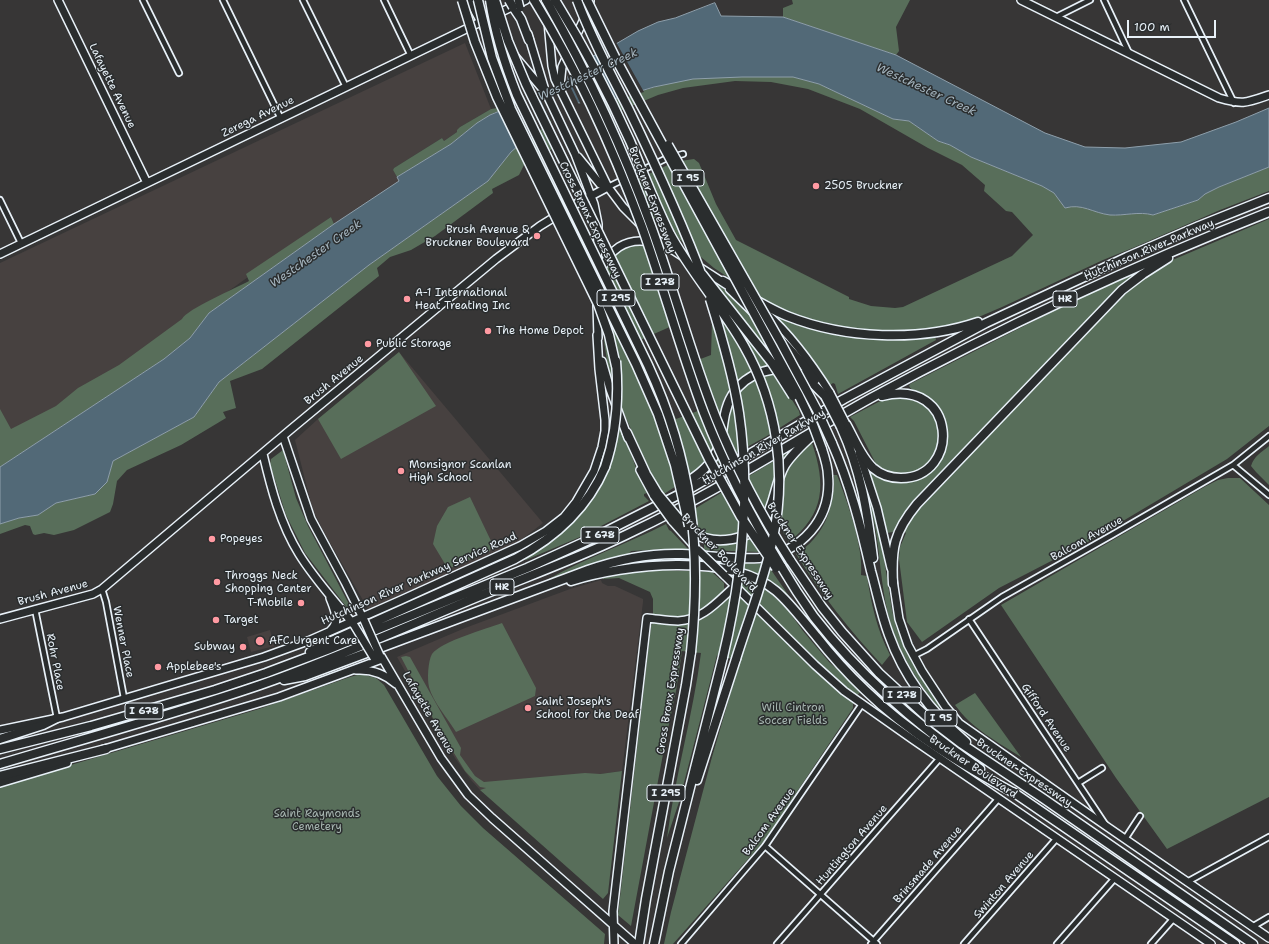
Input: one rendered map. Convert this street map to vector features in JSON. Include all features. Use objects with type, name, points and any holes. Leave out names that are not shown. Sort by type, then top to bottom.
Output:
[{"type":"highway","points":[[462,0],[475,42],[497,97],[598,304],[609,335],[616,366]]},
{"type":"highway","points":[[478,0],[489,48],[505,94],[648,389],[669,444],[688,520],[692,554],[694,609]]},
{"type":"highway","name":"Cross Bronx Expressway","points":[[490,0],[499,43],[517,95],[662,395],[673,426],[684,469],[692,512],[695,554],[694,609],[691,652],[639,944]]},
{"type":"highway","name":"I 95","points":[[495,0],[508,41],[526,84],[706,454],[741,516],[778,567]]},
{"type":"highway","points":[[509,0],[521,19],[529,40]]},
{"type":"highway","name":"Bruckner Expressway","points":[[534,0],[570,63],[610,147],[644,233],[688,367],[712,434],[745,506],[778,567],[814,616],[857,666],[896,703],[954,751],[1234,944]]},
{"type":"highway","name":"Bruckner Expressway","points":[[546,0],[592,86],[628,165],[654,236],[704,385],[726,441],[754,499],[790,560],[835,624],[864,657],[895,688],[953,738],[1044,799],[1253,944]]},
{"type":"highway","points":[[555,0],[596,71],[611,101],[630,140],[668,229],[683,255],[731,325],[751,359],[766,395],[776,438],[779,482],[778,504],[769,554],[671,861]]},
{"type":"highway","name":"I 295","points":[[577,0],[590,31],[660,175],[682,226],[708,294],[721,333],[732,376],[739,414],[742,446],[744,511],[739,570],[731,618],[723,657],[671,861],[654,944]]},
{"type":"highway","name":"I 95","points":[[587,0],[593,14],[781,343],[817,410],[846,478],[889,636],[897,656],[926,702],[941,718],[965,740],[1044,799]]},
{"type":"highway","points":[[262,684],[305,676],[593,568],[631,558],[667,554],[754,558],[774,556],[798,544],[809,534],[818,521],[827,496],[828,480],[827,466],[814,425],[593,14]]},
{"type":"highway","name":"Hutchinson River Parkway","points":[[641,513],[713,476],[877,381],[1007,312],[1127,257],[1269,198]]},
{"type":"highway","points":[[655,201],[670,228],[685,250],[781,377],[810,425],[822,449]]},
{"type":"highway","name":"Hutchinson River Parkway","points":[[262,684],[333,657],[622,537],[708,492],[868,400],[960,351],[1110,278],[1269,212]]},
{"type":"highway","points":[[893,584],[893,553],[896,536],[917,504],[1122,290],[1147,271],[1193,243]]},
{"type":"highway","points":[[287,666],[323,645],[505,564],[534,549],[552,536],[575,515],[594,489],[605,466],[612,444],[618,400],[613,342],[609,325],[588,266]]},
{"type":"highway","points":[[723,281],[787,316],[827,328],[858,332],[907,335],[929,334],[961,328],[1007,312]]},
{"type":"highway","points":[[723,281],[796,356],[827,395],[843,426],[869,463],[881,473],[895,478],[906,478],[923,471],[932,464],[940,450],[943,435],[940,419],[932,406],[920,398],[904,393],[885,395],[868,400]]},
{"type":"highway","points":[[641,513],[691,479],[709,464],[716,454],[725,412],[729,402],[738,388],[750,377],[770,370],[791,369],[801,373],[827,395]]},
{"type":"highway","points":[[626,433],[656,495],[675,520],[693,533],[712,539],[723,540],[734,539],[753,530],[762,522],[768,513],[785,465],[793,454],[822,426]]},
{"type":"highway","points":[[843,426],[862,486],[880,604]]},
{"type":"highway","name":"I 678","points":[[0,749],[98,724],[225,687],[287,666],[527,568],[593,538],[641,513]]},
{"type":"highway","points":[[479,610],[509,604],[580,578],[622,569],[654,566],[691,566],[742,572],[766,583],[783,597],[840,664],[864,689],[897,718],[959,762],[1016,794]]},
{"type":"highway","name":"I 678","points":[[0,764],[205,703],[262,684]]},
{"type":"highway","points":[[0,739],[43,726],[57,718]]},
{"type":"highway","points":[[0,776],[106,748]]},
{"type":"street","name":"Lafayette Avenue","points":[[58,0],[147,182]]},
{"type":"street","points":[[143,0],[179,73]]},
{"type":"street","points":[[223,0],[281,119]]},
{"type":"street","points":[[304,0],[346,87]]},
{"type":"street","points":[[384,0],[411,56]]},
{"type":"street","points":[[469,0],[486,31],[513,54],[546,93]]},
{"type":"street","points":[[518,0],[546,93],[568,137],[596,210],[598,224],[597,335],[605,373],[626,433]]},
{"type":"street","name":"Zerega Avenue","points":[[0,254],[526,0]]},
{"type":"street","points":[[546,0],[552,66],[555,79],[608,188],[629,214],[652,236],[669,249],[723,281]]},
{"type":"street","points":[[560,89],[562,67],[588,10],[590,0]]},
{"type":"street","points":[[1022,0],[1219,98],[1234,103],[1248,103],[1269,95]]},
{"type":"street","points":[[1056,17],[1090,0]]},
{"type":"street","points":[[1104,0],[1129,53]]},
{"type":"street","points":[[1184,0],[1234,103]]},
{"type":"street","points":[[575,154],[600,184],[608,188]]},
{"type":"street","name":"Brush Avenue","points":[[0,619],[93,594],[102,589],[496,259],[540,226],[591,196],[665,159],[683,154]]},
{"type":"street","points":[[0,200],[22,243]]},
{"type":"street","points":[[597,288],[600,271],[605,261],[613,251],[621,245],[632,241],[643,240],[669,249]]},
{"type":"street","name":"Hutchinson River Parkway Service Road","points":[[0,730],[57,718],[264,657],[363,619],[524,544],[553,527],[567,513],[581,494],[598,461],[603,443],[605,420],[597,335]]},
{"type":"street","points":[[843,426],[864,466],[873,492],[882,525],[900,624],[914,656],[945,706],[959,723],[1269,938]]},
{"type":"street","name":"Lafayette Avenue","points":[[283,436],[311,519],[363,619],[378,659]]},
{"type":"street","name":"Balcom Avenue","points":[[914,656],[1002,597],[1112,536],[1233,465],[1269,436]]},
{"type":"street","name":"Lafayette Avenue","points":[[263,454],[272,490],[285,526],[304,561],[400,686],[441,758],[468,795],[492,818],[636,944]]},
{"type":"street","points":[[1233,465],[1269,495]]},
{"type":"street","name":"Bruckner Boulevard","points":[[675,520],[698,550],[837,685],[862,704],[1211,944]]},
{"type":"street","points":[[614,944],[613,911],[648,618],[680,621],[696,617],[712,608],[735,586]]},
{"type":"street","name":"Wenner Place","points":[[102,589],[106,602],[124,698]]},
{"type":"street","points":[[328,593],[337,619],[335,625],[328,632]]},
{"type":"street","name":"Rohr Place","points":[[35,609],[57,718]]},
{"type":"street","name":"Gifford Avenue","points":[[969,619],[1107,827]]},
{"type":"street","points":[[0,783],[68,763],[106,748],[279,697],[378,659]]},
{"type":"street","points":[[348,671],[375,671],[389,678],[400,686]]},
{"type":"street","name":"Balcom Avenue","points":[[680,944],[765,846],[862,704]]},
{"type":"street","name":"Huntington Avenue","points":[[777,944],[940,758]]},
{"type":"street","points":[[1078,783],[1102,768]]},
{"type":"street","name":"Brinsmade Avenue","points":[[874,943],[999,798]]},
{"type":"street","points":[[1125,839],[1140,816]]},
{"type":"street","points":[[1187,882],[1269,837]]},
{"type":"street","name":"Swinton Avenue","points":[[964,944],[1057,838]]},
{"type":"street","points":[[765,846],[874,943]]},
{"type":"street","points":[[1057,944],[1115,878]]},
{"type":"street","points":[[1252,926],[1269,917]]},
{"type":"street","points":[[1151,944],[1174,918]]},
{"type":"shaded area","points":[[465,43],[491,109],[460,127],[457,132],[444,141],[442,138],[394,168],[393,170],[400,181],[334,224],[331,217],[24,439],[0,450],[0,263]]},
{"type":"shaded area","name":"Monsignor Scanlan High School","points":[[399,352],[543,523],[517,543],[368,609],[315,514],[295,440]]},
{"type":"shaded area","name":"Saint Joseph's School for the Deaf","points":[[601,580],[602,583],[608,586],[615,586],[643,599],[622,771],[480,790],[455,758],[397,657],[465,628],[570,589]]},
{"type":"shaded area","name":"AFC Urgent Care","points":[[270,630],[274,646],[251,652],[247,637]]},
{"type":"green space","points":[[792,0],[910,0],[896,27],[899,51],[896,55],[783,17],[783,8],[793,4]]},
{"type":"green space","points":[[719,77],[793,77],[819,84],[893,119],[909,121],[938,141],[950,145],[971,157],[1042,186],[1054,193],[1065,208],[1082,207],[1110,215],[1142,213],[1153,215],[1198,200],[1205,194],[1219,187],[1269,167],[1269,191],[1220,210],[1103,260],[974,319],[925,330],[894,331],[855,329],[811,321],[775,308],[714,268],[653,217],[632,182],[674,162],[694,159],[699,163],[716,204],[736,240],[849,297],[849,299],[871,306],[895,308],[903,307],[1012,256],[1033,235],[1012,212],[1006,211],[984,191],[985,185],[962,165],[928,148],[860,109],[808,89],[771,82],[735,81],[683,88],[658,95],[610,115],[604,102],[669,83]]},
{"type":"green space","points":[[523,106],[496,112],[490,115],[477,123],[451,144],[397,177],[393,170],[442,138],[444,141],[457,132],[460,127],[491,109]]},
{"type":"green space","points":[[551,118],[552,149],[524,165],[519,175],[492,189],[493,193],[435,236],[411,250],[390,257],[377,268],[379,276],[262,369],[230,381],[236,408],[223,412],[226,418],[181,445],[127,470],[117,481],[110,512],[74,530],[54,535],[44,533],[35,535],[33,534],[30,526],[25,525],[0,534],[0,524],[19,518],[38,515],[56,503],[95,494],[107,482],[113,461],[194,417],[219,382],[369,265],[488,181],[511,152]]},
{"type":"green space","points":[[331,217],[334,224],[209,313],[190,338],[164,359],[0,467],[0,409],[11,429],[56,406],[78,388],[119,365],[193,310],[249,281],[246,274]]},
{"type":"green space","points":[[1269,219],[1269,426],[1227,459],[1086,543],[999,588],[922,642],[907,622],[899,559],[900,547],[906,533],[903,531],[911,515],[1131,286],[1163,264]]},
{"type":"green space","points":[[633,244],[653,246],[681,322],[638,341],[676,419],[706,408],[690,363],[711,355],[713,286],[696,267],[725,290],[748,312],[773,361],[771,365],[746,374],[733,385],[724,400],[721,409],[716,440],[709,457],[695,473],[664,494],[645,460],[616,396],[608,368],[604,341],[605,338],[600,302],[608,265],[619,250]]},
{"type":"green space","points":[[1146,269],[910,507],[893,532],[887,533],[869,469],[906,481],[942,452],[946,444],[946,431],[939,411],[931,401],[911,388],[909,386],[910,384],[1083,296]]},
{"type":"green space","points":[[775,316],[811,329],[832,333],[896,338],[935,336],[936,340],[838,394],[835,384],[833,383],[830,385],[801,343]]},
{"type":"green space","points":[[399,352],[436,406],[341,459],[318,419]]},
{"type":"green space","points":[[774,373],[799,411],[800,415],[767,436],[718,463],[717,460],[722,447],[732,407],[737,395],[745,385],[757,378]]},
{"type":"green space","points":[[897,396],[921,401],[935,419],[939,431],[939,442],[927,463],[917,470],[905,474],[887,473],[874,466],[875,462],[854,421],[850,417],[884,399]]},
{"type":"green space","points":[[609,422],[620,425],[647,493],[644,494],[644,496],[649,501],[580,537],[526,560],[525,559],[553,540],[575,521],[593,498],[609,468],[600,465],[607,439]]},
{"type":"green space","points":[[812,443],[817,458],[819,472],[819,497],[816,509],[810,520],[789,542],[774,517],[773,509],[788,466],[806,446]]},
{"type":"green space","points":[[1269,446],[1269,485],[1251,466],[1256,457]]},
{"type":"green space","points":[[794,449],[769,499],[762,517],[750,528],[734,535],[708,535],[695,529],[681,517]]},
{"type":"green space","points":[[283,450],[296,498],[308,526],[351,608],[348,609],[305,553],[286,515],[270,464],[271,459]]},
{"type":"green space","points":[[834,475],[837,475],[850,511],[860,551],[861,575],[867,576],[875,616],[881,636],[890,655],[882,665],[836,612],[796,554],[814,539],[826,520],[830,510],[834,487]]},
{"type":"green space","points":[[1240,478],[1269,505],[1269,797],[1167,849],[1116,778],[1001,605],[1206,486],[1218,480]]},
{"type":"green space","points":[[865,484],[875,513],[896,627],[910,658],[940,706],[939,708],[908,664],[892,627],[884,592],[875,526]]},
{"type":"green space","points":[[470,497],[492,543],[490,551],[448,569],[433,544],[437,526],[448,507]]},
{"type":"green space","points":[[666,524],[669,530],[689,550],[667,549],[631,551],[628,555],[604,560],[547,580],[561,572]]},
{"type":"green space","points":[[751,538],[760,552],[704,550],[704,541],[726,543]]},
{"type":"green space","points":[[718,562],[767,564],[789,596],[775,584],[761,576],[733,566],[718,564]]},
{"type":"green space","points":[[662,570],[712,572],[724,583],[724,588],[726,590],[709,605],[694,613],[678,616],[655,615],[653,614],[653,599],[650,592],[619,578],[603,579],[631,573]]},
{"type":"green space","points":[[729,574],[746,578],[762,585],[772,594],[787,609],[829,662],[861,691],[857,696],[817,663]]},
{"type":"green space","name":"Will Cintron Soccer Fields","points":[[733,594],[739,595],[828,682],[853,701],[853,708],[764,841],[673,944],[664,944],[712,757],[740,661],[717,655],[679,802],[667,838],[670,815],[698,676],[701,653],[682,651],[676,691],[631,926],[618,915],[651,626],[654,622],[685,624],[693,622],[708,615]]},
{"type":"green space","points":[[502,623],[536,688],[535,696],[456,732],[437,704],[429,687],[428,670],[432,654],[437,649],[454,640]]},
{"type":"green space","points":[[401,657],[410,657],[461,748],[460,755],[475,776],[484,782],[585,773],[600,774],[622,771],[608,893],[603,899],[480,790],[486,788],[480,787],[465,771],[435,722]]},
{"type":"green space","name":"Saint Raymonds Cemetery","points":[[361,674],[376,678],[384,685],[437,776],[461,806],[483,828],[605,934],[604,944],[0,944],[0,787],[259,709]]},
{"type":"green space","points":[[975,693],[1021,757],[977,728],[955,705]]},
{"type":"water","name":"Westchester Creek","points":[[715,3],[721,16],[783,17],[896,55],[1045,133],[1085,147],[1125,148],[1181,142],[1269,108],[1269,167],[1219,187],[1205,194],[1198,200],[1153,215],[1142,213],[1110,215],[1082,207],[1065,208],[1054,193],[1042,186],[971,157],[950,145],[938,141],[909,121],[893,119],[819,84],[793,77],[693,79],[654,87],[604,102],[577,103],[555,114],[511,152],[488,181],[369,265],[219,382],[194,417],[113,461],[107,482],[95,494],[56,503],[38,515],[19,518],[0,524],[0,467],[164,359],[190,338],[209,313],[334,224],[399,181],[397,177],[451,144],[477,123],[490,115],[502,110],[528,107],[569,87],[567,69],[658,22],[675,18]]},
{"type":"pier","points":[[616,42],[644,92],[618,100],[595,53]]},
{"type":"pier","points":[[592,55],[616,101],[604,104],[581,105],[565,68]]},
{"type":"pier","points":[[569,84],[579,105],[556,116],[550,121],[540,99]]},
{"type":"pier","points":[[539,100],[549,122],[519,149],[508,107],[527,105]]},
{"type":"place","name":"2505 Bruckner","points":[[816,186]]},
{"type":"place","name":"Brush Avenue & Bruckner Boulevard","points":[[537,236]]},
{"type":"place","name":"A-1 International Heat Treating Inc","points":[[407,299]]},
{"type":"place","name":"The Home Depot","points":[[488,331]]},
{"type":"place","name":"Public Storage","points":[[368,344]]},
{"type":"place","name":"Monsignor Scanlan High School","points":[[401,471]]},
{"type":"place","name":"Popeyes","points":[[212,539]]},
{"type":"place","name":"Throggs Neck Shopping Center","points":[[217,582]]},
{"type":"place","name":"T-Mobile","points":[[301,603]]},
{"type":"place","name":"Target","points":[[216,620]]},
{"type":"place","name":"AFC Urgent Care","points":[[260,641]]},
{"type":"place","name":"Subway","points":[[243,647]]},
{"type":"place","name":"Applebee's","points":[[158,667]]},
{"type":"place","name":"Saint Joseph's School for the Deaf","points":[[528,708]]}]
